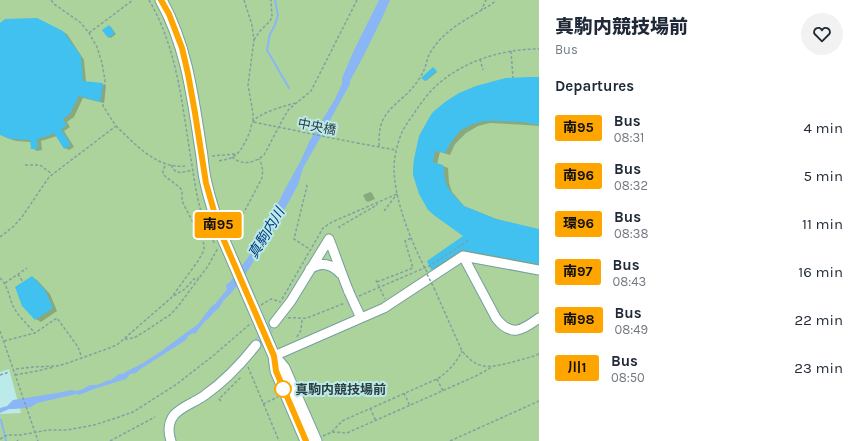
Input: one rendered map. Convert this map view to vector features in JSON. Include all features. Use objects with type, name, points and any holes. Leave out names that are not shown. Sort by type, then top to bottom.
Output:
[{"type":"main road","points":[[161,0],[169,14],[182,48],[195,113],[206,183],[216,218],[229,242],[258,306],[274,356],[276,371],[306,441]]},
{"type":"main road","points":[[274,356],[284,368],[318,439]]},
{"type":"lane","points":[[274,323],[291,300],[329,239],[341,274],[361,318]]},
{"type":"lane","points":[[463,256],[496,318],[504,326],[513,330],[523,329],[539,318]]},
{"type":"lane","points":[[274,356],[389,306],[463,256],[539,270]]},
{"type":"lane","points":[[310,269],[314,266],[332,266],[341,274]]},
{"type":"lane","points":[[171,441],[169,427],[174,416],[182,409],[205,395],[227,377],[246,358],[256,345]]},
{"type":"path","points":[[51,0],[54,4],[81,23],[97,47],[105,80],[103,106],[116,126],[154,158],[166,164],[178,167],[186,166]]},
{"type":"path","points":[[89,33],[133,0]]},
{"type":"path","points":[[124,339],[134,338],[171,314],[208,266],[218,248],[211,237],[205,222],[196,189],[177,74],[170,46],[149,0]]},
{"type":"path","points":[[219,161],[232,158],[236,154],[245,142],[253,122],[253,113],[248,85],[254,40],[252,25],[244,0]]},
{"type":"path","points":[[254,40],[272,18],[271,0]]},
{"type":"path","points":[[232,158],[242,163],[259,159],[264,155],[289,109],[311,90],[357,0]]},
{"type":"path","points":[[481,11],[486,0]]},
{"type":"path","points":[[379,146],[379,136],[384,118],[415,85],[424,70],[431,50],[451,29],[496,0]]},
{"type":"path","points":[[492,367],[483,366],[468,360],[462,351],[411,238],[397,194],[394,168],[403,129],[430,92],[442,81],[456,71],[497,54],[511,51],[539,49]]},
{"type":"path","points":[[511,51],[513,78]]},
{"type":"path","points":[[480,60],[483,70]]},
{"type":"path","points":[[253,122],[263,114],[296,103]]},
{"type":"path","name":"中央橋","points":[[253,122],[397,150]]},
{"type":"path","points":[[0,237],[18,221],[52,174],[116,126]]},
{"type":"path","points":[[212,156],[236,154]]},
{"type":"path","points":[[229,242],[262,178],[262,164],[259,159]]},
{"type":"path","points":[[166,164],[163,174],[181,189],[182,201],[204,244],[203,252],[198,261],[171,298]]},
{"type":"path","points":[[25,165],[40,165],[52,174]]},
{"type":"path","points":[[170,165],[173,170],[179,173],[193,170]]},
{"type":"path","points":[[306,185],[308,186],[294,239],[311,250]]},
{"type":"path","points":[[384,211],[397,194]]},
{"type":"path","points":[[340,228],[377,205],[376,202]]},
{"type":"path","points":[[386,302],[377,281],[413,268],[406,241],[411,238]]},
{"type":"path","points":[[414,272],[430,266],[469,240]]},
{"type":"path","points":[[5,283],[27,268]]},
{"type":"path","points":[[18,274],[23,282]]},
{"type":"path","points":[[0,278],[5,283],[15,310],[35,333]]},
{"type":"path","points":[[15,375],[57,366],[112,347],[124,339],[171,298],[185,289],[194,278],[199,278]]},
{"type":"path","points":[[258,306],[271,299],[281,302]]},
{"type":"path","points":[[4,341],[35,333],[57,318],[78,347],[82,358]]},
{"type":"path","points":[[295,339],[300,333],[302,319]]},
{"type":"path","points":[[0,438],[7,435],[20,435],[48,430],[67,430],[94,425],[133,412],[177,384],[252,323]]},
{"type":"path","points":[[0,331],[38,441]]},
{"type":"path","points":[[318,439],[332,432],[342,421],[437,379],[453,366],[458,360],[462,351]]},
{"type":"path","points":[[332,432],[347,433],[476,376],[492,367],[530,358],[539,354]]},
{"type":"path","points":[[16,369],[32,366],[57,366]]},
{"type":"path","points":[[248,368],[279,441]]},
{"type":"path","points":[[0,375],[9,372]]},
{"type":"path","points":[[221,401],[219,399],[240,378]]},
{"type":"path","points":[[437,379],[443,391]]},
{"type":"path","points":[[404,394],[410,406]]},
{"type":"path","points":[[263,404],[277,398]]},
{"type":"path","points":[[450,441],[539,401]]},
{"type":"path","points":[[370,408],[376,421]]},
{"type":"path","points":[[110,441],[155,417]]},
{"type":"green space","points":[[0,0],[539,0],[539,441],[0,441],[0,414],[21,413],[9,369],[0,372]]},
{"type":"water","name":"真駒内川","points":[[379,0],[390,0],[350,81],[350,84],[303,168],[298,185],[268,242],[258,253],[249,269],[219,308],[204,322],[195,334],[193,333],[188,336],[186,340],[136,373],[130,374],[126,379],[79,395],[76,394],[37,403],[31,407],[9,409],[0,413],[0,408],[7,406],[13,400],[72,390],[81,390],[90,385],[97,385],[111,380],[119,374],[122,374],[143,363],[198,324],[227,289],[226,285],[230,282],[260,241],[309,142],[335,99],[355,48]]},
{"type":"building","points":[[37,18],[63,31],[81,56],[83,81],[103,83],[100,102],[79,96],[69,115],[63,119],[67,125],[61,129],[71,145],[64,149],[54,133],[37,139],[38,149],[31,149],[30,140],[11,139],[0,135],[0,23],[5,19]]},
{"type":"building","points":[[109,25],[115,33],[108,38],[102,30]]},
{"type":"building","points":[[433,67],[437,71],[425,81],[421,78]]},
{"type":"building","points":[[539,77],[539,125],[522,122],[495,121],[484,121],[473,124],[461,130],[451,142],[445,153],[435,151],[433,162],[443,165],[445,180],[448,188],[464,206],[496,219],[539,229],[539,264],[463,250],[431,270],[427,261],[463,236],[428,210],[419,194],[413,175],[413,169],[419,136],[433,112],[459,93],[476,86],[506,78]]},
{"type":"building","points":[[32,276],[45,290],[53,308],[35,320],[22,306],[15,287]]},
{"type":"waterway","points":[[275,0],[278,15],[270,34],[267,50],[289,88]]},
{"type":"waterway","points":[[0,420],[6,441]]},
{"type":"tunnel","points":[[256,345],[274,323]]},
{"type":"bus line","name":"南95","points":[[161,0],[169,14],[182,48],[195,113],[206,183],[216,218],[222,236],[274,356],[276,371],[306,441]]},
{"type":"place","name":"真駒内競技場前","points":[[283,389]]}]
